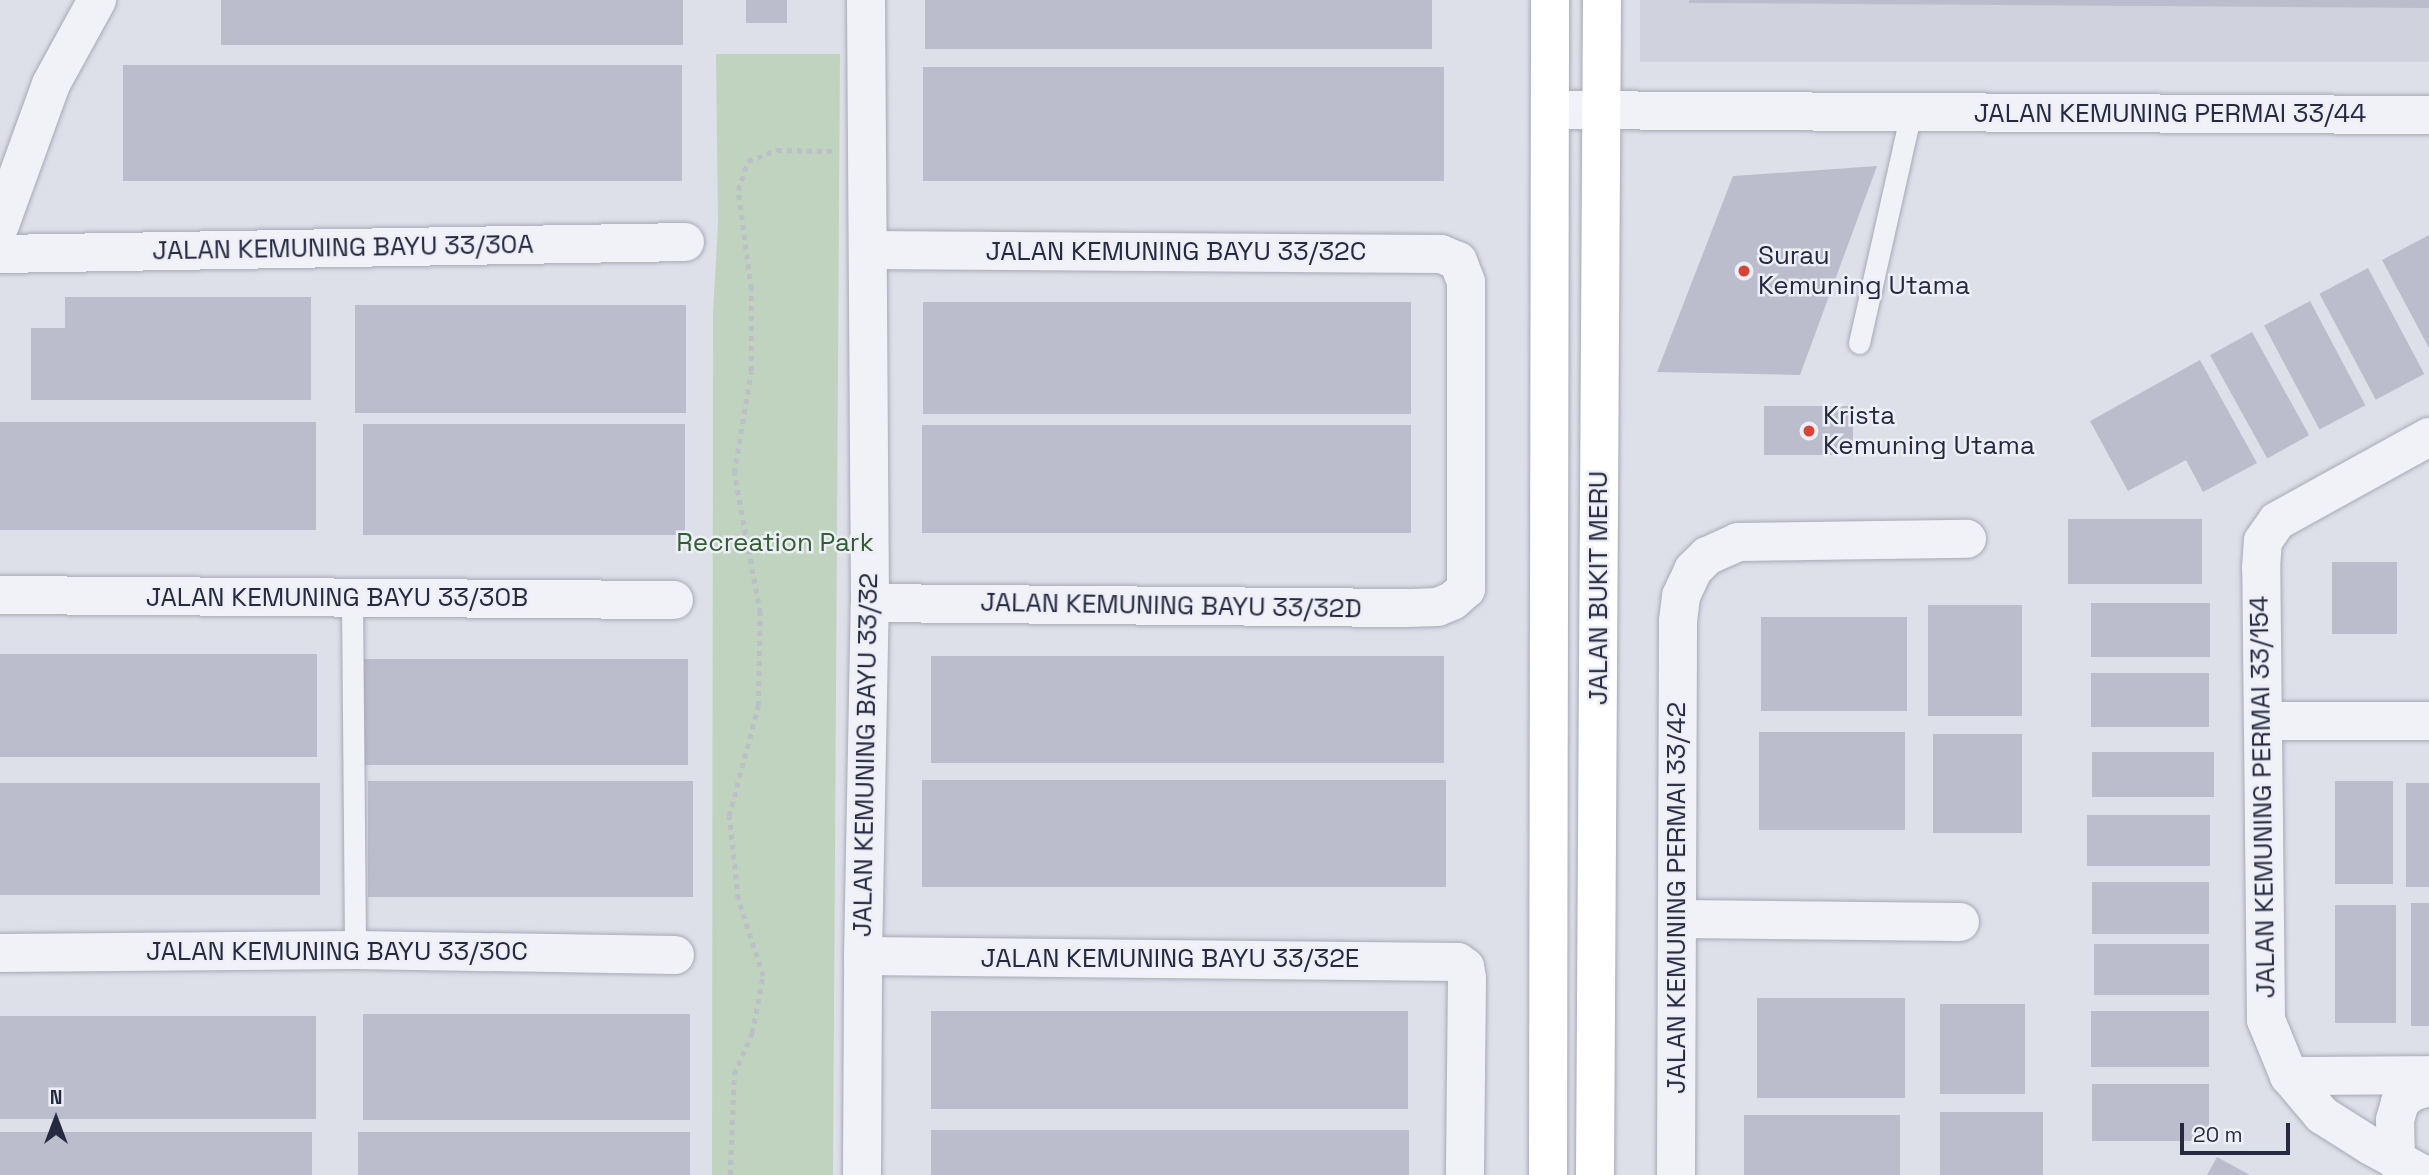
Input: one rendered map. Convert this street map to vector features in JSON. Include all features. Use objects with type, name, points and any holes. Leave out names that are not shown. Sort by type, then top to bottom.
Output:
[{"type":"main road","name":"JALAN BUKIT MERU","points":[[1548,1175],[1550,0]]},
{"type":"main road","name":"JALAN BUKIT MERU","points":[[1595,1175],[1602,0]]},
{"type":"street","points":[[0,225],[51,84],[97,0]]},
{"type":"street","name":"JALAN KEMUNING BAYU 33/32","points":[[862,1175],[870,603],[866,0]]},
{"type":"street","name":"JALAN KEMUNING PERMAI 33/44","points":[[1551,110],[2429,115]]},
{"type":"street","name":"JALAN KEMUNING BAYU 33/30A","points":[[0,254],[685,242]]},
{"type":"street","name":"JALAN KEMUNING BAYU 33/32C","points":[[869,250],[1441,254],[1458,261],[1466,282],[1466,589]]},
{"type":"street","name":"JALAN KEMUNING PERMAI 33/154","points":[[2410,1168],[2322,1115],[2288,1076],[2266,1020],[2263,541],[2277,521],[2429,437]]},
{"type":"street","name":"JALAN KEMUNING PERMAI 33/42","points":[[1676,1175],[1678,621],[1681,596],[1693,570],[1707,556],[1738,542],[1967,539]]},
{"type":"street","name":"JALAN KEMUNING BAYU 33/32D","points":[[870,603],[1438,607],[1452,601],[1466,589]]},
{"type":"street","name":"JALAN KEMUNING BAYU 33/30B","points":[[0,595],[674,600]]},
{"type":"street","points":[[2263,721],[2429,721]]},
{"type":"street","points":[[1677,919],[1960,922]]},
{"type":"street","name":"JALAN KEMUNING BAYU 33/30C","points":[[0,953],[355,950],[675,954]]},
{"type":"street","name":"JALAN KEMUNING BAYU 33/32E","points":[[863,956],[1448,961],[1465,967],[1465,1175]]},
{"type":"street","points":[[2288,1076],[2429,1075]]},
{"type":"street","points":[[2410,1168],[2395,1119],[2400,1102],[2412,1092],[2429,1087]]},
{"type":"lane","points":[[1859,343],[1911,113]]},
{"type":"lane","points":[[352,599],[355,950]]},
{"type":"path","points":[[730,1175],[734,1074],[752,1033],[763,976],[738,899],[729,816],[758,706],[760,613],[734,473],[751,371],[751,289],[738,190],[748,160],[777,150],[868,153]]},
{"type":"shaded area","points":[[1640,0],[2429,0],[2429,62],[1640,62]]},
{"type":"green space","name":"Recreation Park","points":[[716,54],[840,54],[833,1175],[712,1175],[713,313],[718,223]]},
{"type":"building","points":[[221,0],[683,0],[683,45],[221,45]]},
{"type":"building","points":[[746,0],[787,0],[787,23],[746,23]]},
{"type":"building","points":[[925,0],[1432,0],[1432,49],[925,49]]},
{"type":"building","points":[[1689,0],[2429,0],[2429,8],[1689,3]]},
{"type":"building","points":[[123,65],[682,65],[682,181],[123,181]]},
{"type":"building","points":[[923,67],[1444,67],[1444,181],[923,181]]},
{"type":"building","points":[[1877,166],[1800,375],[1657,372],[1733,176]]},
{"type":"building","points":[[2429,235],[2429,348],[2382,260]]},
{"type":"building","points":[[2368,268],[2424,374],[2376,400],[2319,294]]},
{"type":"building","points":[[65,297],[311,297],[311,400],[31,400],[31,328],[65,328]]},
{"type":"building","points":[[2310,301],[2365,405],[2319,430],[2264,325]]},
{"type":"building","points":[[923,302],[1411,302],[1411,414],[923,414]]},
{"type":"building","points":[[355,305],[686,305],[686,413],[355,413]]},
{"type":"building","points":[[2252,332],[2309,435],[2267,458],[2210,355]]},
{"type":"building","points":[[2200,360],[2257,463],[2203,492],[2186,460],[2128,491],[2090,421]]},
{"type":"building","name":"Krista Kemuning Utama","points":[[1764,406],[1853,406],[1853,455],[1764,455]]},
{"type":"building","points":[[0,422],[316,422],[316,530],[0,530]]},
{"type":"building","points":[[363,424],[685,424],[685,535],[363,535]]},
{"type":"building","points":[[922,425],[1411,425],[1411,533],[922,533]]},
{"type":"building","points":[[2068,519],[2202,519],[2202,584],[2068,584]]},
{"type":"building","points":[[2332,562],[2397,562],[2397,634],[2332,634]]},
{"type":"building","points":[[2091,603],[2210,603],[2210,657],[2091,657]]},
{"type":"building","points":[[1928,605],[2022,605],[2022,716],[1928,716]]},
{"type":"building","points":[[1761,617],[1907,617],[1907,711],[1761,711]]},
{"type":"building","points":[[0,654],[317,654],[317,757],[0,757]]},
{"type":"building","points":[[931,656],[1444,656],[1444,763],[931,763]]},
{"type":"building","points":[[363,659],[688,659],[688,765],[363,765]]},
{"type":"building","points":[[2091,673],[2209,673],[2209,727],[2091,727]]},
{"type":"building","points":[[1759,732],[1905,732],[1905,830],[1759,830]]},
{"type":"building","points":[[1933,734],[2022,734],[2022,833],[1933,833]]},
{"type":"building","points":[[2092,752],[2214,752],[2214,797],[2092,797]]},
{"type":"building","points":[[922,780],[1446,780],[1446,887],[922,887]]},
{"type":"building","points":[[368,781],[693,781],[693,897],[368,897]]},
{"type":"building","points":[[2335,781],[2393,781],[2393,884],[2335,884]]},
{"type":"building","points":[[0,783],[320,783],[320,895],[0,895]]},
{"type":"building","points":[[2406,783],[2429,783],[2429,887],[2406,887]]},
{"type":"building","points":[[2087,815],[2210,815],[2210,866],[2087,866]]},
{"type":"building","points":[[2092,882],[2209,882],[2209,934],[2092,934]]},
{"type":"building","points":[[2411,903],[2429,903],[2429,1026],[2411,1026]]},
{"type":"building","points":[[2335,905],[2396,905],[2396,1023],[2335,1023]]},
{"type":"building","points":[[2094,944],[2209,944],[2209,995],[2094,995]]},
{"type":"building","points":[[1757,998],[1905,998],[1905,1098],[1757,1098]]},
{"type":"building","points":[[1940,1004],[2025,1004],[2025,1094],[1940,1094]]},
{"type":"building","points":[[931,1011],[1408,1011],[1408,1109],[931,1109]]},
{"type":"building","points":[[2091,1011],[2209,1011],[2209,1067],[2091,1067]]},
{"type":"building","points":[[363,1014],[690,1014],[690,1120],[363,1120]]},
{"type":"building","points":[[0,1016],[316,1016],[316,1119],[0,1119]]},
{"type":"building","points":[[2092,1084],[2209,1084],[2209,1141],[2092,1141]]},
{"type":"building","points":[[1940,1112],[2043,1112],[2043,1175],[1940,1175]]},
{"type":"building","points":[[1744,1115],[1900,1115],[1900,1175],[1744,1175]]},
{"type":"building","points":[[931,1130],[1409,1130],[1409,1175],[931,1175]]},
{"type":"building","points":[[0,1132],[312,1132],[312,1175],[0,1175]]},
{"type":"building","points":[[358,1132],[690,1132],[690,1175],[358,1175]]},
{"type":"building","points":[[2217,1157],[2250,1175],[2207,1175]]},
{"type":"place","name":"Surau Kemuning Utama","points":[[1744,271]]},
{"type":"place","name":"Krista Kemuning Utama","points":[[1809,431]]}]
